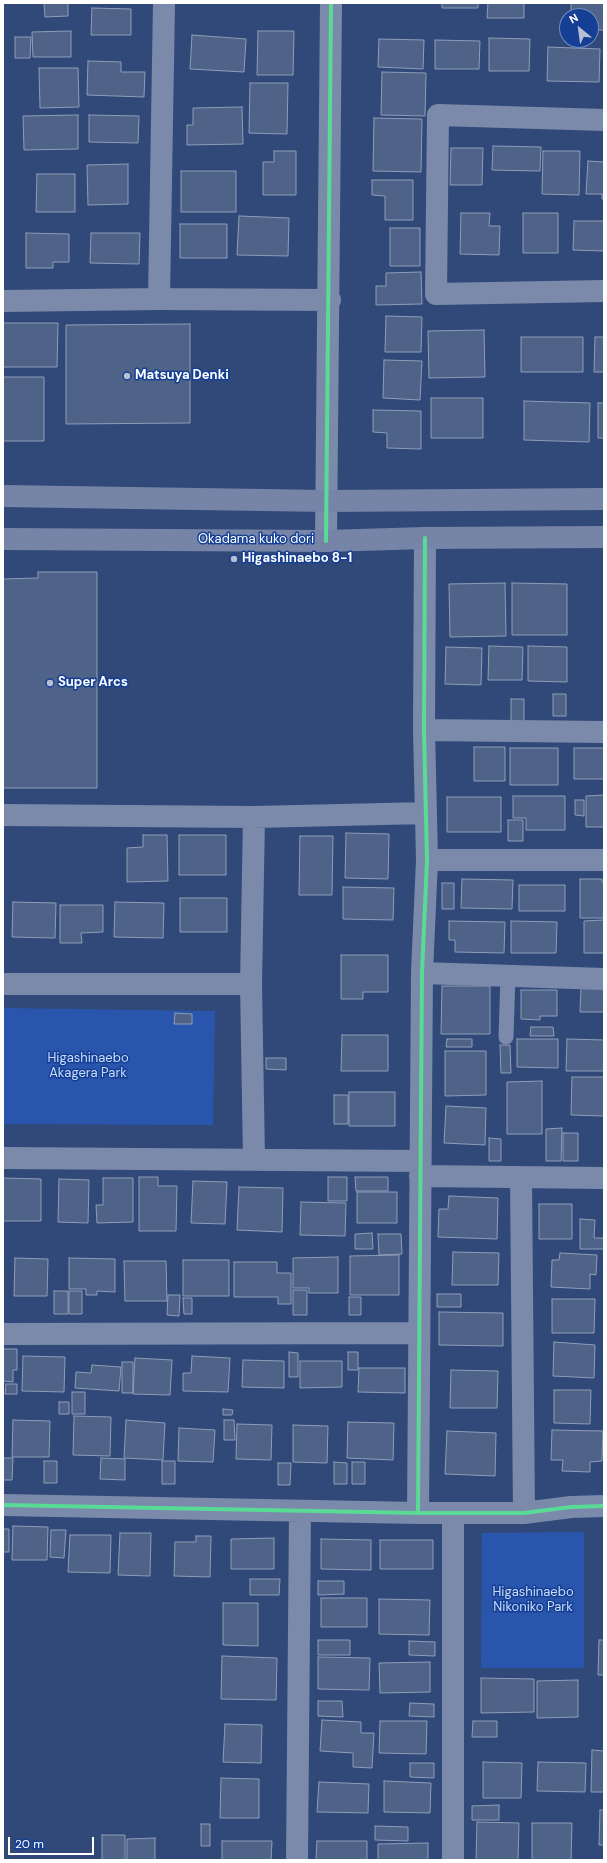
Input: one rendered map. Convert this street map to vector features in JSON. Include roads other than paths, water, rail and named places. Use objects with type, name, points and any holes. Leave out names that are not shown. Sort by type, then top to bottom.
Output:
[{"type":"main road","points":[[3,496],[327,501],[604,499]]},
{"type":"main road","name":"Okadama kuko dori","points":[[3,539],[326,541],[425,538],[604,537]]},
{"type":"street","points":[[159,299],[164,3]]},
{"type":"street","points":[[326,541],[330,300],[332,3]]},
{"type":"street","points":[[604,120],[438,116],[436,294],[604,292]]},
{"type":"street","points":[[3,301],[159,299],[330,300]]},
{"type":"street","points":[[418,1513],[422,973],[427,860],[424,730],[425,538]]},
{"type":"street","points":[[424,730],[604,732]]},
{"type":"street","points":[[3,816],[254,817],[426,813]]},
{"type":"street","points":[[254,817],[251,984],[254,1160]]},
{"type":"street","points":[[427,860],[604,860]]},
{"type":"street","points":[[422,973],[604,979]]},
{"type":"street","points":[[3,984],[251,984]]},
{"type":"street","points":[[3,1158],[254,1160],[420,1169],[522,1178],[604,1178]]},
{"type":"street","points":[[522,1178],[524,1513]]},
{"type":"street","points":[[3,1334],[419,1333]]},
{"type":"street","points":[[3,1505],[418,1513],[524,1513],[571,1507],[604,1506]]},
{"type":"street","points":[[297,1860],[300,1511]]},
{"type":"street","points":[[453,1513],[453,1860]]},
{"type":"lane","points":[[506,1037],[508,975]]},
{"type":"place","name":"Matsuya Denki","points":[[127,376]]},
{"type":"place","name":"Higashinaebo 8-1","points":[[234,559]]},
{"type":"place","name":"Super Arcs","points":[[50,683]]},
{"type":"park label","name":"Higashinaebo Akagera Park","points":[[88,1066]]},
{"type":"park label","name":"Higashinaebo Nikoniko Park","points":[[533,1600]]}]
